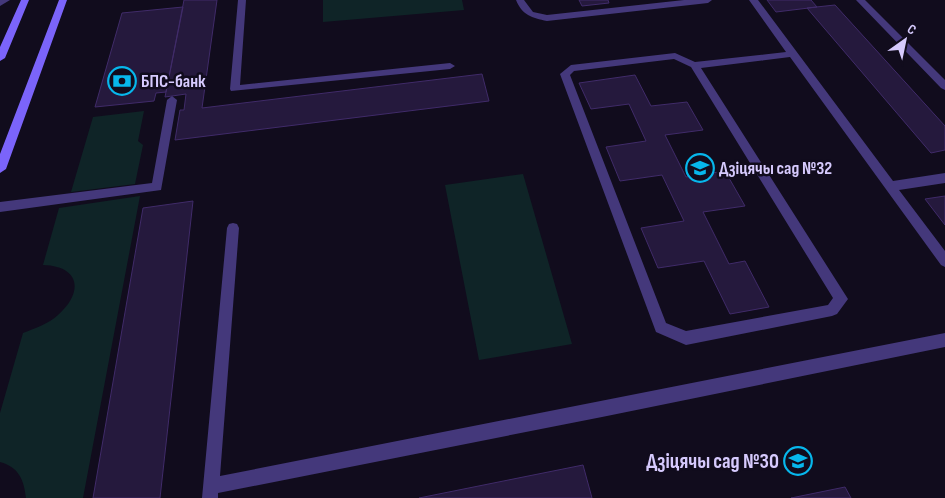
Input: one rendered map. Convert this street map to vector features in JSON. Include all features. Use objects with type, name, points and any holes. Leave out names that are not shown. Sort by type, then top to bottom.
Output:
[{"type":"main road","points":[[0,58],[25,0]]},
{"type":"main road","points":[[0,169],[63,0]]},
{"type":"lane","points":[[0,3],[6,0]]},
{"type":"lane","points":[[242,0],[235,89],[450,66]]},
{"type":"lane","points":[[520,0],[524,10],[533,16],[547,18],[708,0]]},
{"type":"lane","points":[[753,0],[945,260]]},
{"type":"lane","points":[[860,0],[945,86]]},
{"type":"lane","points":[[694,64],[841,299],[832,310],[686,338],[661,327],[565,74],[571,68],[674,56],[694,64],[792,54]]},
{"type":"lane","points":[[0,207],[157,187],[172,100]]},
{"type":"lane","points":[[892,186],[945,178]]},
{"type":"lane","points":[[233,228],[211,492],[945,340]]},
{"type":"green space","points":[[323,0],[462,0],[464,10],[323,22]]},
{"type":"green space","points":[[144,111],[138,141],[143,145],[135,184],[71,192],[93,117]]},
{"type":"green space","points":[[523,174],[572,344],[479,360],[445,185]]},
{"type":"green space","points":[[140,196],[83,498],[26,498],[24,485],[19,475],[12,467],[0,462],[0,413],[23,333],[54,318],[72,298],[74,282],[71,275],[55,266],[43,265],[59,208]]},
{"type":"building","points":[[184,0],[217,0],[202,108],[482,74],[489,101],[175,140],[180,110],[184,110],[186,94],[165,97]]},
{"type":"building","points":[[579,0],[608,0],[609,3],[582,6]]},
{"type":"building","points":[[767,0],[811,0],[817,7],[776,12]]},
{"type":"building","points":[[835,5],[945,126],[945,150],[931,153],[807,8]]},
{"type":"building","points":[[183,7],[166,92],[156,93],[154,101],[95,107],[122,13]]},
{"type":"building","points":[[635,75],[651,106],[687,102],[703,130],[665,135],[686,177],[725,171],[745,206],[703,212],[729,264],[745,261],[769,307],[730,314],[704,261],[658,268],[641,228],[684,221],[662,175],[620,181],[606,147],[646,141],[629,104],[591,109],[579,83]]},
{"type":"building","points":[[945,196],[945,225],[925,199]]},
{"type":"building","points":[[193,201],[160,498],[93,498],[143,208]]},
{"type":"building","points":[[583,465],[592,498],[419,498]]},
{"type":"building","points":[[845,487],[851,498],[791,498]]},
{"type":"place","name":"БПС-банк","points":[[122,81]]},
{"type":"place","name":"Дзіцячы сад №32","points":[[700,168]]},
{"type":"place","name":"Дзіцячы сад №30","points":[[798,461]]}]
